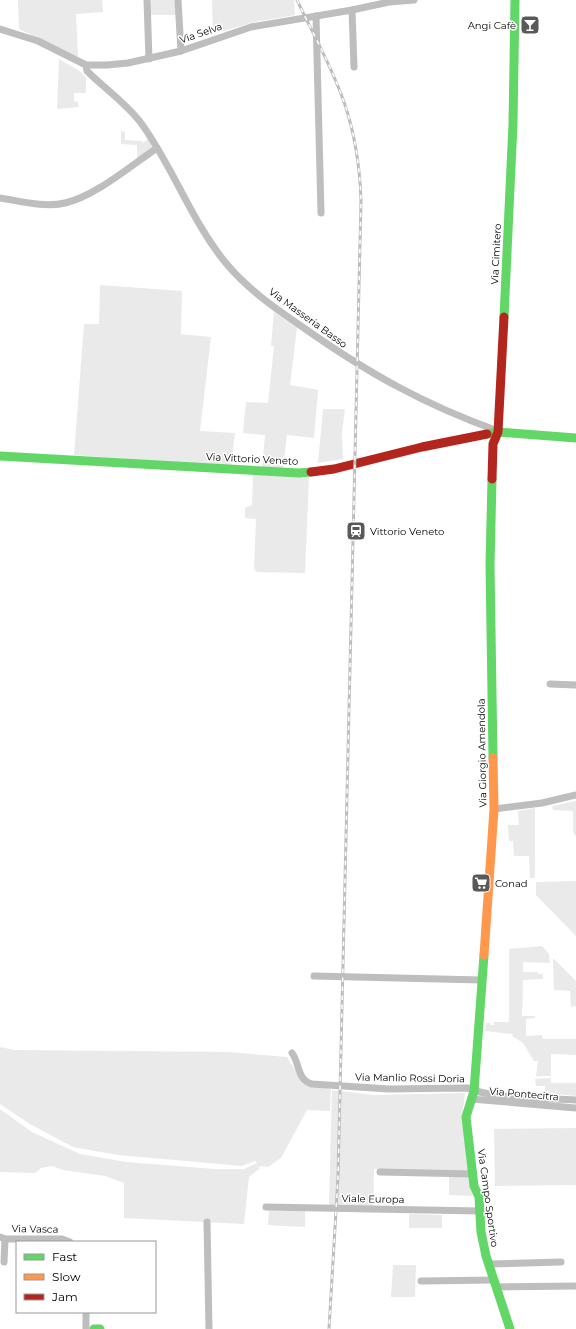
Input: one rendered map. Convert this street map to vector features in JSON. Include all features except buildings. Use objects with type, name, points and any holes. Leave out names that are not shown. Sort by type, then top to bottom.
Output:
[{"type":"street","points":[[147,0],[149,58]]},
{"type":"street","points":[[178,0],[180,51]]},
{"type":"street","name":"Via Selva","points":[[0,29],[38,41],[86,65],[108,65],[180,51],[251,27],[352,10],[389,2],[414,0]]},
{"type":"street","name":"Via Cimitero","points":[[498,432],[513,124],[515,0]]},
{"type":"street","points":[[352,10],[354,67]]},
{"type":"street","points":[[316,16],[321,213]]},
{"type":"street","name":"Via Masseria Basso","points":[[86,65],[86,71],[140,122],[157,148],[213,247],[226,263],[266,302],[353,362],[409,394],[453,415],[498,432]]},
{"type":"street","points":[[0,198],[50,205],[78,199],[157,148]]},
{"type":"street","points":[[498,432],[576,438]]},
{"type":"street","name":"Via Vittorio Veneto","points":[[0,456],[282,472],[313,472],[334,469],[422,447],[498,432]]},
{"type":"street","name":"Via Giorgio Amendola","points":[[472,1095],[475,1074],[494,809],[490,565],[493,444],[498,432]]},
{"type":"street","points":[[550,684],[576,685]]},
{"type":"street","points":[[494,809],[542,803],[576,795]]},
{"type":"street","points":[[314,976],[481,980]]},
{"type":"street","name":"Via Manlio Rossi Doria","points":[[292,1053],[304,1081],[312,1084],[389,1089],[468,1088],[472,1095]]},
{"type":"street","points":[[475,1074],[479,1084],[488,1093]]},
{"type":"street","name":"Via Pontecitra","points":[[472,1095],[488,1093],[576,1100]]},
{"type":"street","name":"Via Pontecitra","points":[[472,1095],[576,1108]]},
{"type":"street","name":"Via Campo Sportivo","points":[[472,1095],[466,1117],[474,1186],[478,1194],[482,1240],[510,1329]]},
{"type":"street","points":[[380,1172],[473,1174]]},
{"type":"street","name":"Viale Europa","points":[[266,1207],[479,1211]]},
{"type":"street","points":[[207,1222],[209,1329]]},
{"type":"street","points":[[2,1238],[4,1262]]},
{"type":"street","name":"Via Vasca","points":[[2,1238],[62,1239],[67,1241]]},
{"type":"street","points":[[489,1264],[561,1262]]},
{"type":"street","points":[[421,1281],[576,1286]]},
{"type":"street","points":[[86,1313],[86,1329]]},
{"type":"street","points":[[94,1329],[100,1329]]},
{"type":"shaded area","points":[[18,0],[102,0],[103,12],[76,14],[78,57],[19,29]]},
{"type":"shaded area","points":[[148,0],[176,0],[177,15],[149,15]]},
{"type":"shaded area","points":[[212,0],[294,0],[295,15],[254,22],[213,34]]},
{"type":"shaded area","points":[[59,59],[78,70],[86,77],[86,93],[74,93],[74,101],[78,102],[79,107],[57,109]]},
{"type":"shaded area","points":[[121,131],[125,132],[125,140],[142,141],[143,143],[148,139],[152,147],[137,158],[137,145],[121,144]]},
{"type":"shaded area","points":[[100,285],[182,291],[181,334],[211,337],[200,431],[235,433],[231,466],[74,455],[84,324],[99,324]]},
{"type":"shaded area","points":[[274,312],[297,328],[290,385],[318,390],[314,438],[287,435],[283,468],[262,468],[265,435],[243,433],[246,402],[268,403],[274,346],[271,346]]},
{"type":"shaded area","points":[[323,409],[345,409],[342,432],[343,459],[318,463]]},
{"type":"shaded area","points":[[253,474],[309,477],[305,573],[257,572],[254,569],[256,519],[245,518],[245,508],[252,505]]},
{"type":"shaded area","points":[[576,801],[576,837],[573,832],[573,811],[553,810],[552,806]]},
{"type":"shaded area","points":[[535,808],[535,878],[530,878],[529,856],[514,856],[513,841],[509,841],[508,825],[519,825],[518,811]]},
{"type":"shaded area","points":[[576,881],[576,936],[536,895],[536,882]]},
{"type":"shaded area","points":[[542,946],[549,954],[550,963],[523,962],[523,972],[538,972],[538,974],[543,974],[543,979],[523,980],[522,1016],[535,1016],[535,1018],[526,1019],[526,1036],[542,1035],[543,1039],[576,1039],[576,1055],[551,1054],[551,1076],[536,1076],[538,1061],[534,1061],[523,1043],[512,1036],[513,1034],[485,1031],[486,1023],[494,1025],[494,1022],[509,1022],[509,949]]},
{"type":"shaded area","points":[[553,958],[576,981],[576,1006],[571,1007],[570,991],[554,990]]},
{"type":"shaded area","points":[[0,1047],[15,1050],[229,1052],[287,1057],[303,1083],[331,1089],[330,1111],[307,1110],[281,1158],[268,1167],[259,1166],[260,1168],[249,1177],[244,1224],[124,1218],[124,1183],[105,1176],[63,1170],[52,1166],[41,1168],[35,1173],[0,1172],[0,1109],[32,1132],[80,1154],[126,1162],[215,1169],[244,1169],[257,1163],[255,1161],[242,1166],[118,1155],[73,1147],[30,1124],[0,1104]]},
{"type":"shaded area","points":[[551,1078],[551,1083],[576,1083],[576,1096],[545,1093],[545,1086],[536,1086],[535,1079]]},
{"type":"shaded area","points":[[332,1090],[374,1095],[465,1093],[463,1110],[469,1171],[374,1169],[373,1207],[329,1206]]},
{"type":"shaded area","points":[[576,1128],[576,1185],[495,1186],[494,1129]]},
{"type":"shaded area","points":[[449,1177],[470,1177],[472,1196],[449,1195]]},
{"type":"shaded area","points":[[269,1211],[305,1211],[305,1227],[268,1225]]},
{"type":"shaded area","points":[[409,1214],[442,1215],[442,1228],[409,1228]]},
{"type":"shaded area","points":[[393,1265],[416,1265],[415,1297],[391,1297]]},
{"type":"railway","points":[[297,0],[334,76],[348,114],[356,151],[361,201],[338,1177],[329,1329]]},
{"type":"traffic: fast","points":[[504,317],[513,124],[515,0]]},
{"type":"traffic: fast","points":[[487,434],[498,432],[576,438]]},
{"type":"traffic: fast","points":[[0,456],[299,473],[311,472]]},
{"type":"traffic: fast","points":[[492,479],[490,565],[493,758]]},
{"type":"traffic: fast","points":[[484,955],[474,1091],[466,1117],[474,1186],[479,1197],[481,1232],[486,1256],[510,1329]]},
{"type":"traffic: fast","points":[[94,1329],[100,1329]]},
{"type":"traffic: slow","points":[[484,955],[494,809],[493,758]]},
{"type":"traffic: jam","points":[[492,479],[493,444],[498,432],[504,317]]},
{"type":"traffic: jam","points":[[311,472],[334,469],[422,447],[487,434]]},
{"type":"place","name":"Angi Cafè","points":[[530,25]]},
{"type":"place","name":"Vittorio Veneto","points":[[356,531]]},
{"type":"place","name":"Conad","points":[[481,883]]}]
